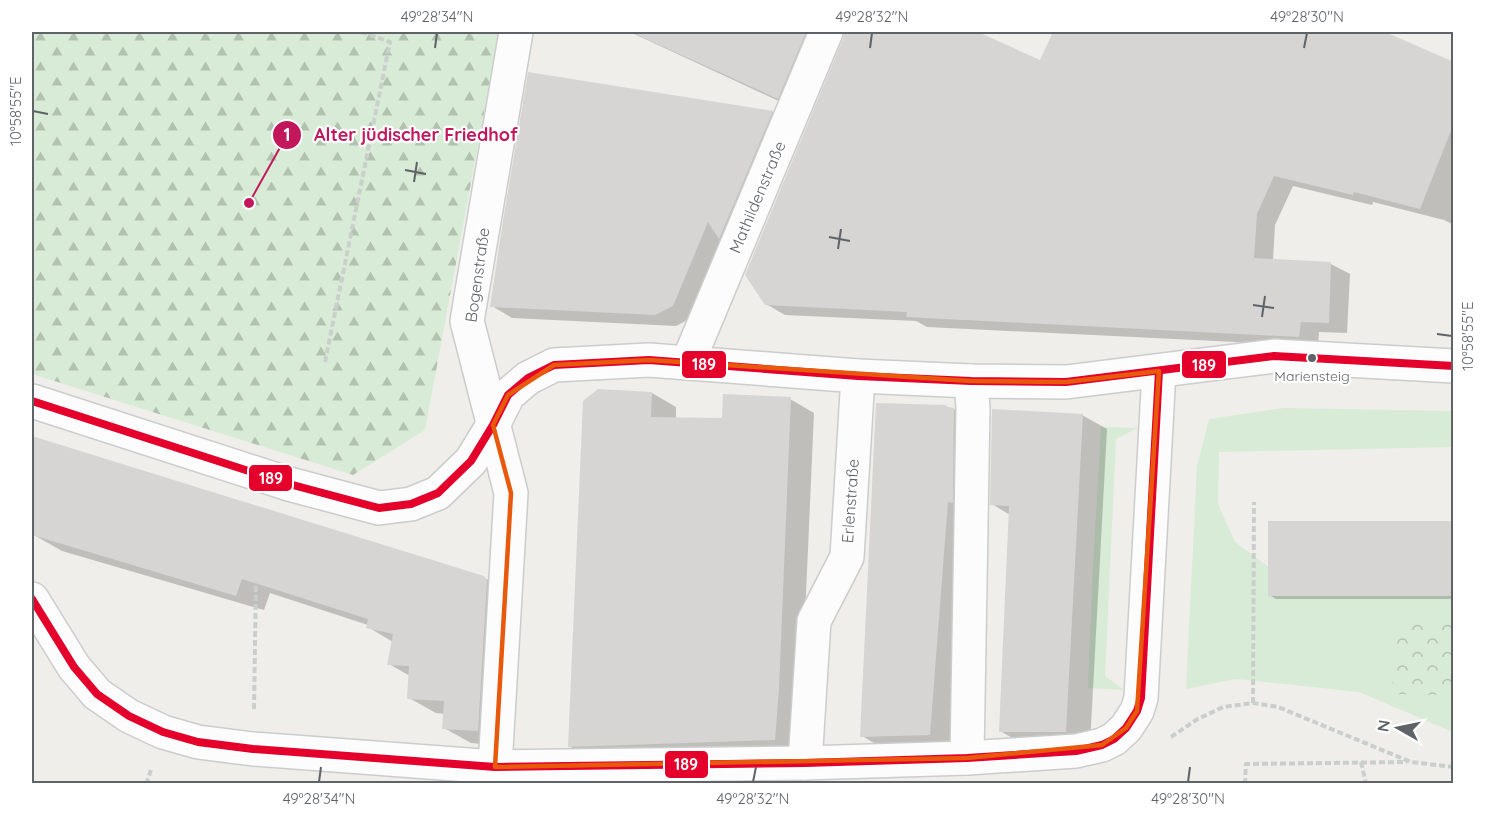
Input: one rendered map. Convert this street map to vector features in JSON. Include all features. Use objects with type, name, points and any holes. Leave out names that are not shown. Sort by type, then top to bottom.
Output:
[{"type":"street","name":"Bogenstraße","points":[[495,767],[511,493],[467,321],[516,32]]},
{"type":"street","name":"Mathildenstraße","points":[[688,362],[825,32]]},
{"type":"street","points":[[32,401],[288,484],[379,508],[411,504],[438,493],[471,461],[508,395],[528,378],[554,365],[649,360],[858,376],[1066,382],[1274,356],[1454,366]]},
{"type":"street","points":[[32,599],[74,667],[97,694],[129,716],[163,732],[198,742],[253,749],[495,767],[805,763],[966,758],[1076,751],[1102,745],[1114,739],[1126,728],[1137,711],[1141,698],[1159,370]]},
{"type":"street","name":"Erlenstraße","points":[[805,763],[814,621],[847,556],[858,376]]},
{"type":"street","points":[[966,758],[973,408],[971,381]]},
{"type":"path","points":[[325,362],[390,42],[362,32]]},
{"type":"path","points":[[1254,502],[1253,704],[1278,708],[1411,762]]},
{"type":"path","points":[[253,749],[256,583]]},
{"type":"path","points":[[1361,762],[1366,783]]},
{"type":"path","points":[[1245,783],[1246,764],[1411,762],[1454,767]]},
{"type":"highlighted area","points":[[649,360],[971,381],[1066,382],[1159,371],[1137,711],[1126,728],[1102,745],[967,758],[495,767],[511,493],[493,425],[508,395],[554,365]]},
{"type":"green space","points":[[32,32],[499,32],[425,430],[353,475],[32,374]]},
{"type":"green space","points":[[1284,408],[1453,411],[1453,450],[1452,447],[1219,452],[1218,504],[1235,542],[1282,577],[1453,573],[1453,732],[1359,692],[1236,679],[1186,689],[1197,466],[1209,419]]},
{"type":"green space","points":[[1101,427],[1138,428],[1116,439],[1105,676],[1124,690],[1088,688]]},
{"type":"green space","points":[[1394,620],[1453,621],[1453,695],[1392,694]]},
{"type":"building","points":[[631,32],[806,32],[778,99]]},
{"type":"building","points":[[844,32],[978,32],[1040,60],[1053,32],[1385,32],[1454,62],[1454,123],[1420,209],[1354,192],[1353,195],[1274,176],[1257,214],[1254,258],[1331,262],[1329,323],[1301,322],[1299,337],[906,317],[907,312],[765,305],[745,275]]},
{"type":"building","points":[[528,72],[773,111],[719,239],[708,222],[673,306],[655,315],[490,307]]},
{"type":"building","points":[[598,389],[652,392],[651,417],[722,418],[723,394],[791,397],[775,740],[568,747],[583,401]]},
{"type":"building","points":[[876,403],[946,405],[946,407],[954,408],[953,503],[948,502],[930,735],[860,737]]},
{"type":"building","points":[[992,409],[1083,414],[1066,732],[999,732],[1009,506],[990,505]]},
{"type":"building","points":[[32,436],[484,576],[487,580],[478,731],[442,729],[444,701],[407,699],[409,666],[387,665],[393,634],[366,628],[368,619],[242,579],[236,596],[32,535]]},
{"type":"building","points":[[1268,521],[1454,521],[1454,596],[1268,596]]},
{"type":"transit line","name":"189","points":[[32,401],[289,484],[379,508],[411,504],[438,493],[471,461],[508,395],[528,378],[554,365],[649,360],[858,376],[1066,382],[1274,356],[1454,366]]},
{"type":"transit line","name":"189","points":[[32,599],[74,667],[97,694],[129,716],[163,732],[198,742],[253,749],[495,767],[805,763],[967,758],[1076,751],[1102,745],[1114,739],[1126,728],[1137,711],[1141,698],[1159,371]]},
{"type":"place","name":"Alter jüdischer Friedhof","points":[[249,203]]},
{"type":"place","name":"Mariensteig","points":[[1312,358]]}]
